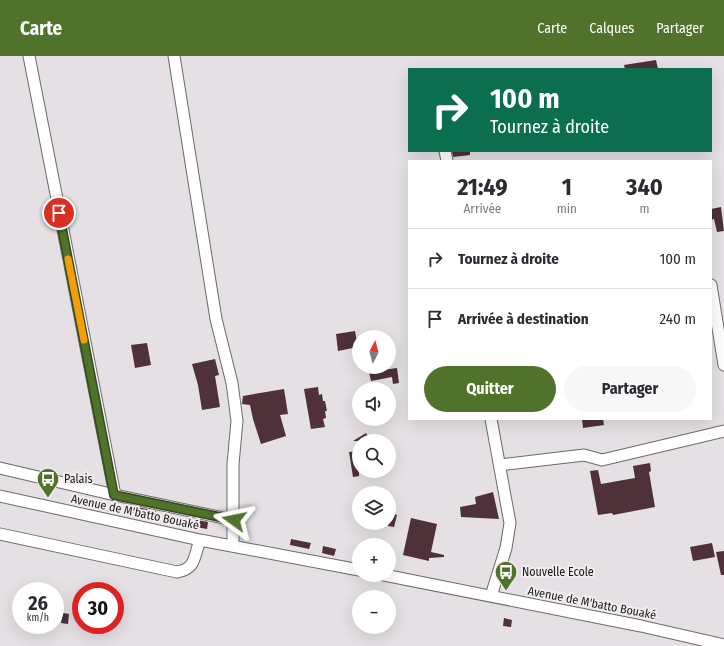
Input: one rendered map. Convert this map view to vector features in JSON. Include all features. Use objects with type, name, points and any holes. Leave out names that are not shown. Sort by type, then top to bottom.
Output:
[{"type":"street","points":[[29,56],[114,495]]},
{"type":"street","points":[[174,56],[216,319],[232,383],[237,421],[233,464],[234,520],[232,545]]},
{"type":"street","points":[[712,291],[724,365]]},
{"type":"street","points":[[491,420],[510,523],[506,548],[491,596]]},
{"type":"street","points":[[500,465],[584,455],[602,460],[724,431]]},
{"type":"street","points":[[0,468],[114,495],[234,520]]},
{"type":"street","name":"Avenue de M'batto Bouaké","points":[[0,496],[200,540],[352,569]]},
{"type":"street","points":[[0,534],[177,572],[186,570],[191,565],[200,540]]},
{"type":"street","name":"Avenue de M'batto Bouaké","points":[[396,577],[641,626],[724,645]]},
{"type":"building","points":[[656,60],[658,68],[625,68],[624,65]]},
{"type":"building","points":[[452,152],[470,152],[470,155],[453,157]]},
{"type":"building","points":[[721,207],[724,231],[717,232],[714,219],[712,220],[712,209]]},
{"type":"building","points":[[352,331],[352,348],[338,351],[336,334]]},
{"type":"building","points":[[147,343],[151,365],[135,368],[131,345]]},
{"type":"building","points":[[215,359],[219,375],[215,376],[220,407],[202,410],[198,385],[192,364]]},
{"type":"building","points":[[396,368],[399,383],[393,382],[392,377],[371,381],[369,374],[396,374]]},
{"type":"building","points":[[318,387],[319,395],[322,394],[327,411],[325,411],[326,418],[323,419],[325,427],[311,429],[304,389]]},
{"type":"building","points":[[284,389],[288,414],[280,415],[286,436],[261,444],[250,405],[242,404],[243,396]]},
{"type":"building","points":[[582,420],[603,420],[604,425],[583,428]]},
{"type":"building","points":[[349,452],[352,452],[352,471]]},
{"type":"building","points":[[650,463],[651,471],[649,472],[655,507],[613,515],[612,513],[598,515],[590,471],[598,470],[601,484],[635,478],[633,466]]},
{"type":"building","points":[[493,492],[499,519],[461,517],[460,507],[476,504],[475,497]]},
{"type":"building","points":[[127,505],[156,511],[156,517],[126,512]]},
{"type":"building","points":[[411,518],[437,524],[431,552],[444,555],[444,557],[429,558],[429,561],[403,555]]},
{"type":"building","points":[[197,520],[208,522],[207,529],[196,527]]},
{"type":"building","points":[[291,539],[311,543],[309,549],[290,545]]},
{"type":"building","points":[[712,543],[715,557],[693,561],[690,547]]},
{"type":"building","points":[[323,546],[336,549],[334,556],[322,553]]},
{"type":"building","points":[[724,551],[724,575],[721,575],[716,552]]},
{"type":"building","points":[[64,613],[69,614],[68,624],[64,623]]},
{"type":"building","points":[[504,618],[512,620],[511,627],[503,626]]},
{"type":"slow traffic","points":[[68,259],[84,340]]},
{"type":"place","name":"Palais","points":[[48,498]]},
{"type":"place","name":"Nouvelle Ecole","points":[[506,592]]},
{"type":"route","points":[[59,213],[114,495],[234,520]]}]
